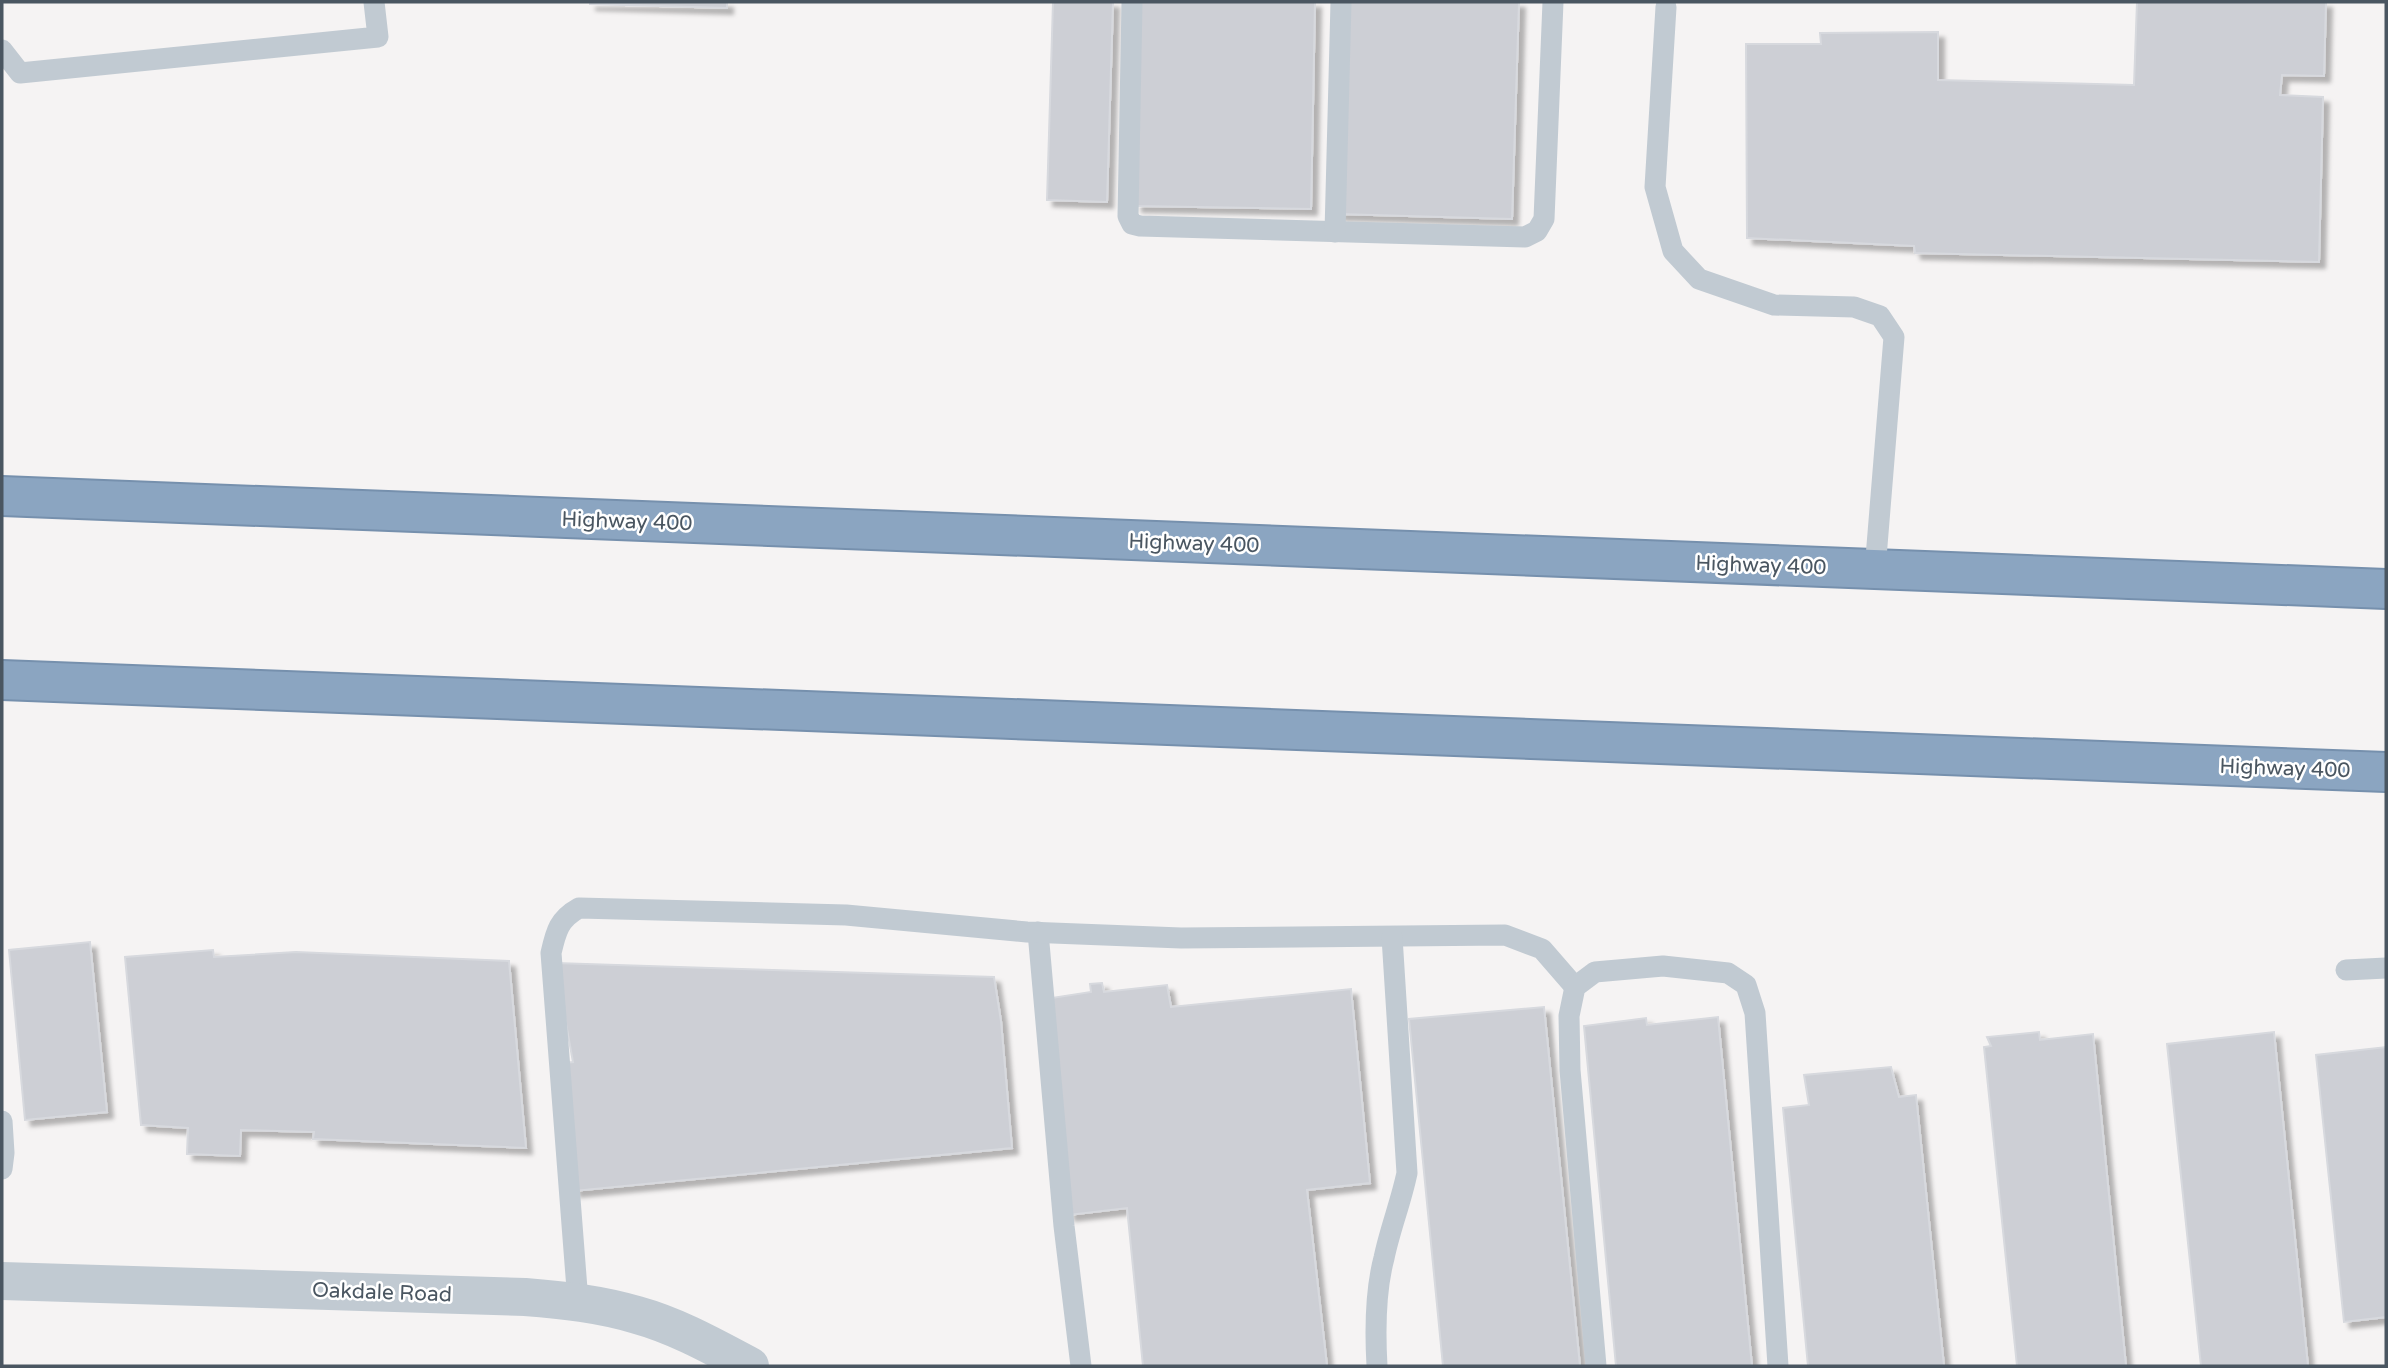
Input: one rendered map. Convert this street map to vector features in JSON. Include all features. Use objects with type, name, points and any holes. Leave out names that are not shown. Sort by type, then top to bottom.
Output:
[{"type":"highway","name":"Highway 400","points":[[2,496],[2386,589]]},
{"type":"highway","name":"Highway 400","points":[[2,680],[2386,772]]},
{"type":"street","name":"Oakdale Road","points":[[2,1281],[512,1296],[578,1301],[639,1315],[706,1342],[750,1366]]},
{"type":"lane","points":[[2,50],[20,73],[378,37],[374,2]]},
{"type":"lane","points":[[1132,2],[1128,216],[1132,224],[1525,237],[1537,231],[1544,219],[1553,2]]},
{"type":"lane","points":[[1335,232],[1341,2]]},
{"type":"lane","points":[[1666,8],[1655,187],[1673,251],[1699,279],[1774,305],[1854,307],[1880,316],[1894,337],[1875,570]]},
{"type":"lane","points":[[578,1301],[551,953],[557,926],[567,915],[579,908],[846,915],[1038,932],[1181,938],[1505,935],[1542,949],[1575,987]]},
{"type":"lane","points":[[1038,932],[1065,1226],[1081,1366]]},
{"type":"lane","points":[[1377,1366],[1375,1333],[1383,1259],[1407,1173],[1392,937]]},
{"type":"lane","points":[[1596,1366],[1570,1070],[1569,1016],[1575,987],[1595,972],[1663,966],[1728,973],[1746,985],[1755,1013],[1778,1366]]},
{"type":"lane","points":[[2346,970],[2386,968]]},
{"type":"lane","points":[[2,1121],[2,1169]]},
{"type":"building","points":[[727,2],[727,8],[590,4]]},
{"type":"building","points":[[1053,2],[1113,2],[1107,202],[1047,200]]},
{"type":"building","points":[[1140,2],[1315,2],[1311,209],[1136,206]]},
{"type":"building","points":[[1345,2],[1519,2],[1512,219],[1338,214]]},
{"type":"building","points":[[2137,2],[2326,2],[2324,76],[2282,75],[2280,95],[2323,97],[2319,262],[1915,253],[1914,246],[1747,238],[1746,44],[1821,44],[1820,33],[1938,32],[1938,80],[2134,85]]},
{"type":"building","points":[[90,942],[107,1112],[25,1120],[9,950]]},
{"type":"building","points":[[213,950],[214,957],[296,952],[509,961],[526,1148],[313,1139],[314,1132],[241,1130],[240,1156],[187,1154],[188,1128],[141,1125],[125,957]]},
{"type":"building","points":[[555,963],[994,977],[1001,1021],[1012,1148],[574,1191],[564,1063],[573,1062]]},
{"type":"building","points":[[1102,983],[1104,992],[1167,985],[1171,1007],[1351,989],[1370,1183],[1307,1190],[1327,1366],[1143,1366],[1127,1208],[1069,1215],[1045,999],[1091,992],[1090,984]]},
{"type":"building","points":[[1544,1007],[1580,1366],[1443,1366],[1409,1019]]},
{"type":"building","points":[[1718,1017],[1752,1366],[1616,1366],[1584,1026],[1646,1018],[1647,1025]]},
{"type":"building","points":[[2039,1032],[2040,1040],[2093,1034],[2126,1366],[2017,1366],[1984,1047],[1991,1046],[1987,1037]]},
{"type":"building","points":[[2274,1032],[2308,1366],[2201,1366],[2167,1044]]},
{"type":"building","points":[[2386,1047],[2386,1317],[2344,1322],[2316,1055]]},
{"type":"building","points":[[1891,1067],[1899,1097],[1916,1095],[1944,1366],[1808,1366],[1783,1108],[1809,1105],[1804,1075]]}]
